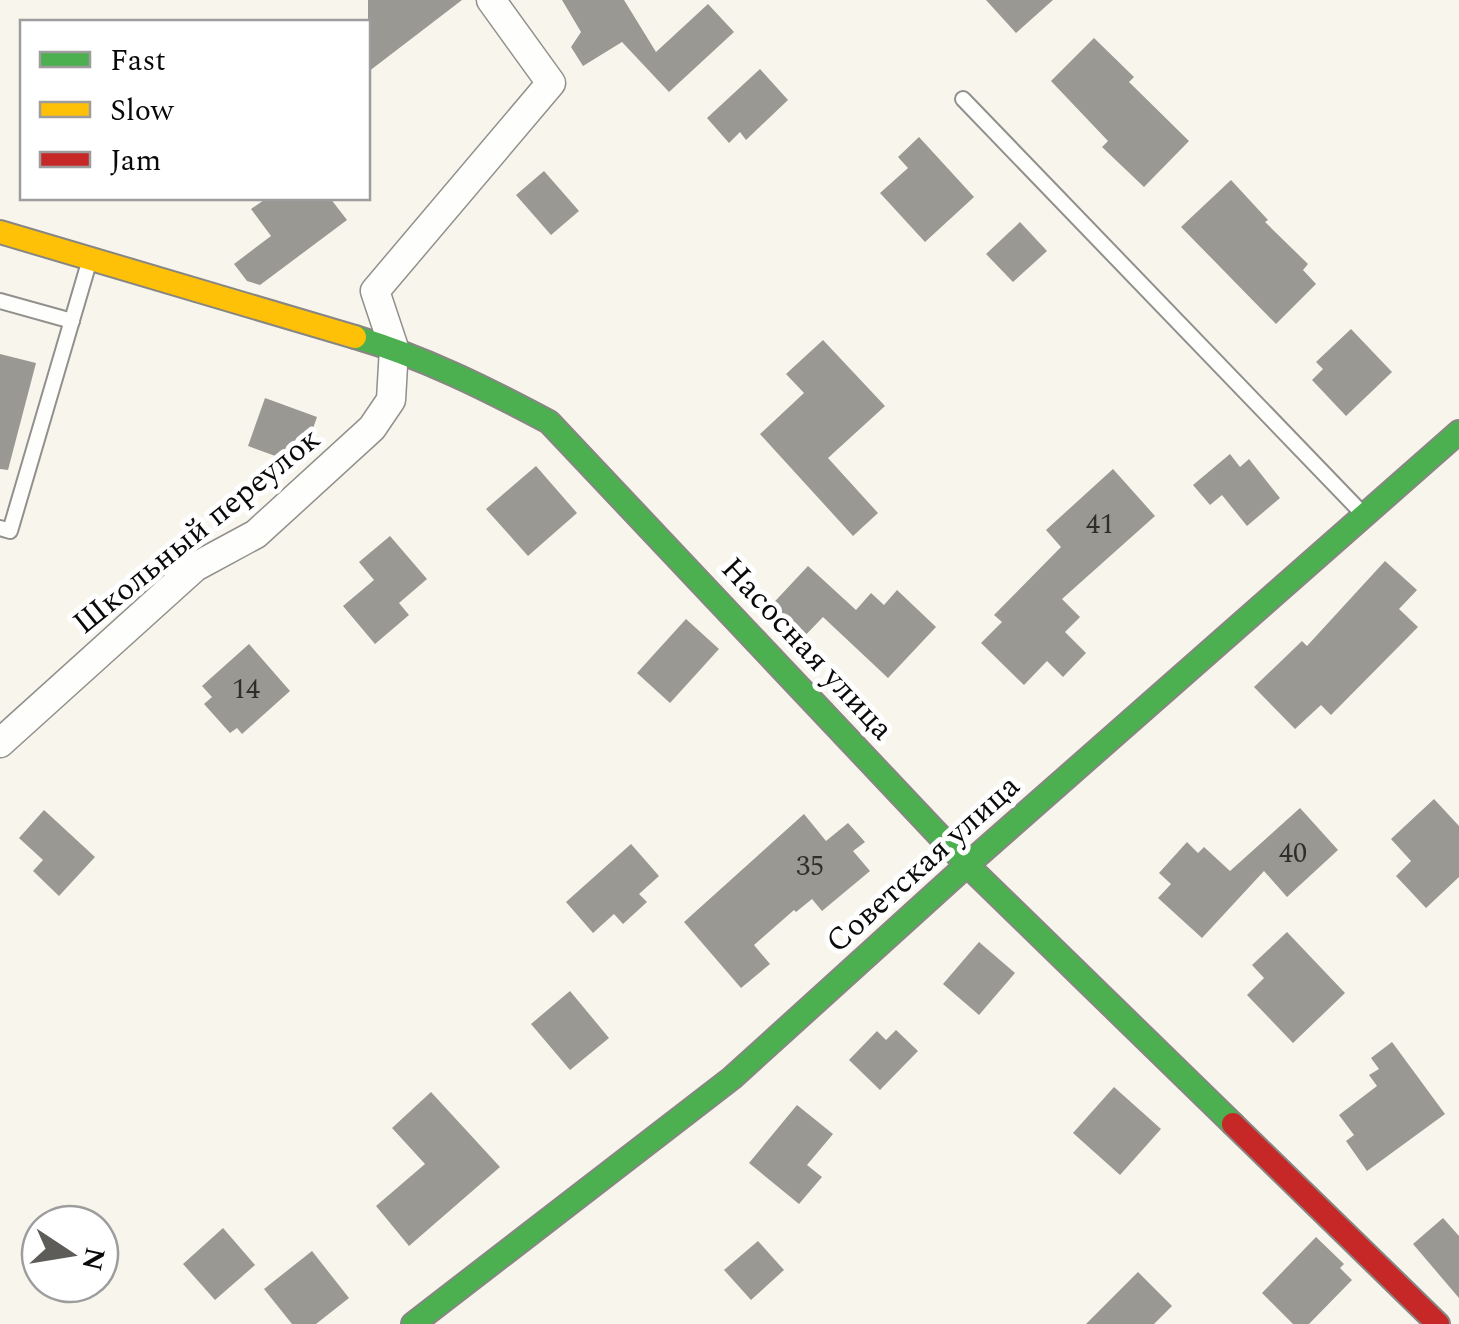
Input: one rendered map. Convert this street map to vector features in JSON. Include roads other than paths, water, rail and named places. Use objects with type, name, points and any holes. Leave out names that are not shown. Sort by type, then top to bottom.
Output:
[{"type":"street","points":[[394,348],[375,290],[551,83],[491,0]]},
{"type":"street","name":"Насосная улица","points":[[0,232],[394,348],[549,422],[967,865],[1438,1324]]},
{"type":"street","name":"Школьный переулок","points":[[0,744],[195,567],[256,534],[372,428],[391,400],[394,348]]},
{"type":"street","name":"Советская улица","points":[[413,1324],[732,1078],[967,865],[1459,432]]},
{"type":"lane","points":[[964,99],[1364,516]]},
{"type":"lane","points":[[0,528],[10,531],[90,260]]},
{"type":"lane","points":[[0,301],[72,322]]}]
